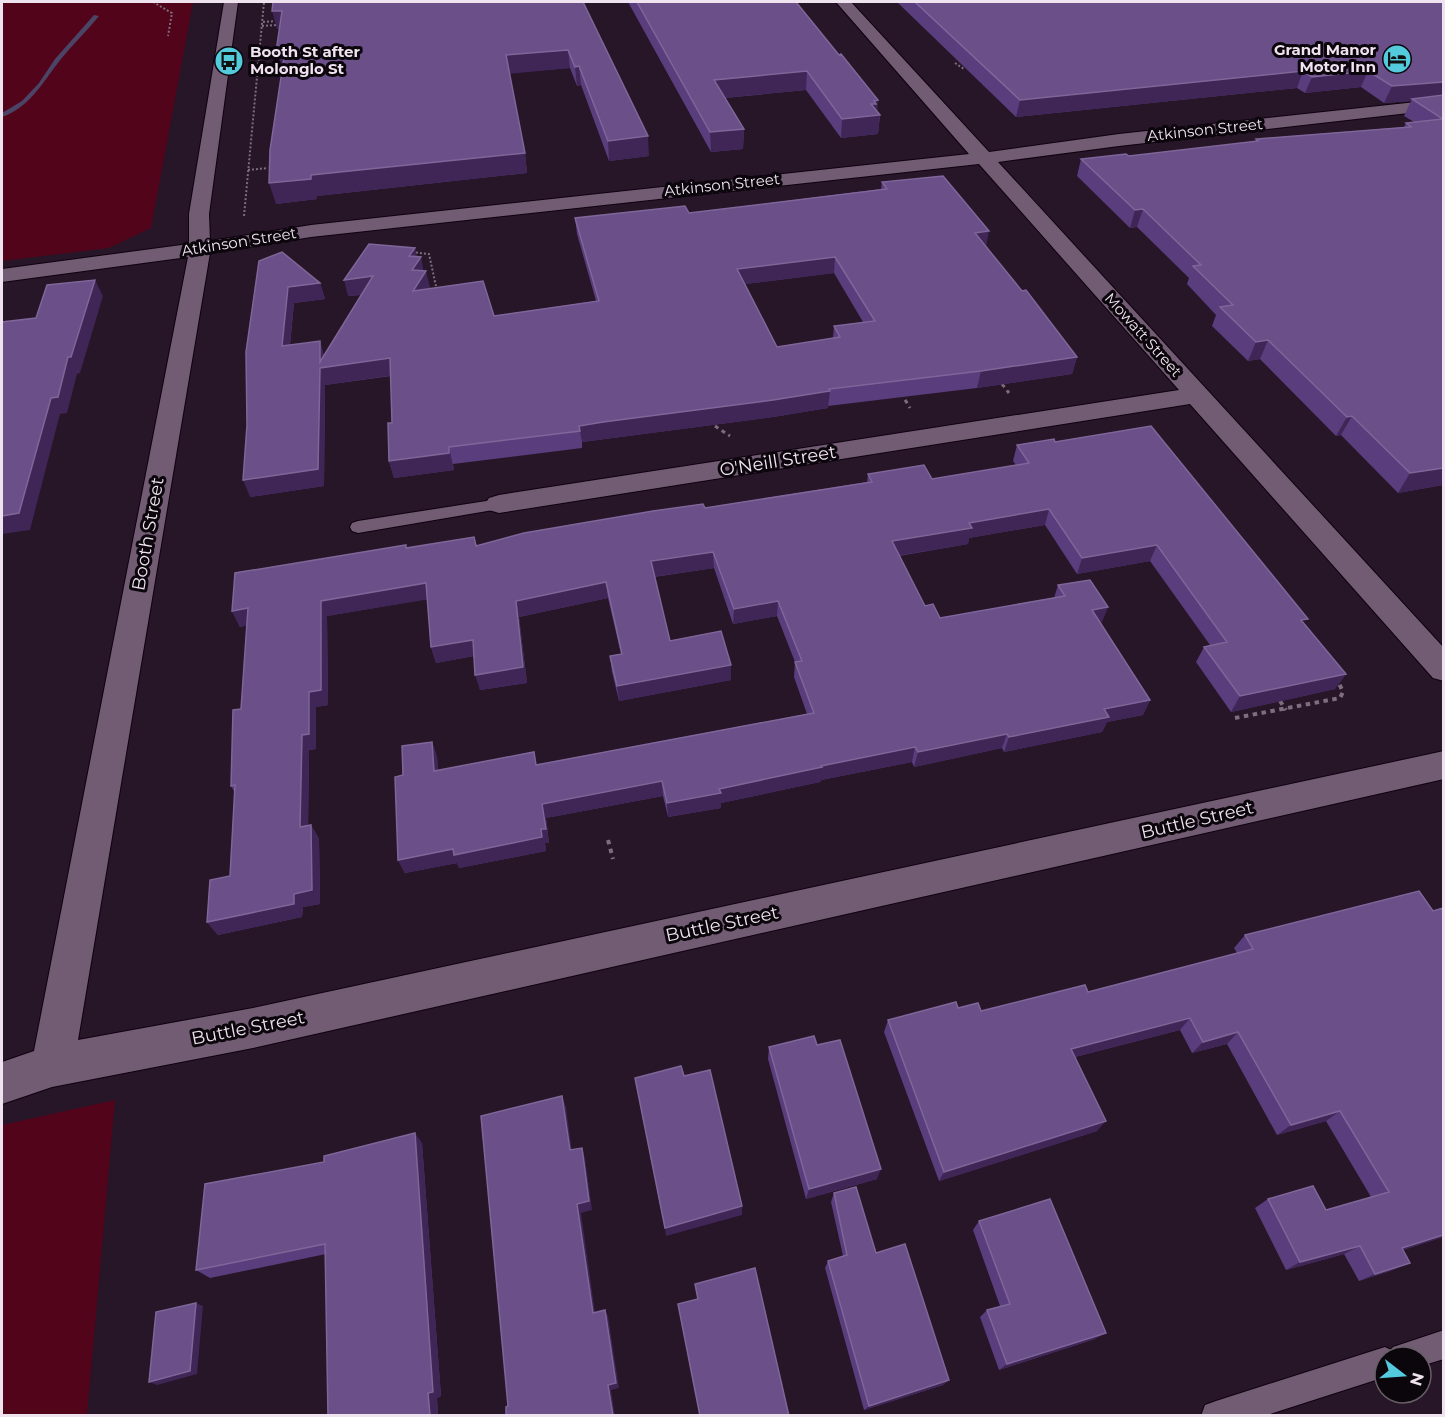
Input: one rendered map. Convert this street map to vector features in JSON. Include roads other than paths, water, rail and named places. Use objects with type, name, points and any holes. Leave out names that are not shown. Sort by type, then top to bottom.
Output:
[{"type":"street","name":"Booth Street","points":[[52,1066],[92,857],[117,704],[200,247],[198,225],[231,2]]},
{"type":"street","name":"Mowatt Street","points":[[843,2],[1443,669]]},
{"type":"street","name":"Atkinson Street","points":[[2,276],[200,247],[474,212],[984,158],[1443,104]]},
{"type":"street","name":"O'Neill Street","points":[[499,504],[1198,395]]},
{"type":"street","name":"Buttle Street","points":[[2,1083],[52,1066],[253,1028],[1443,765]]},
{"type":"lane","name":"O'Neill Street","points":[[358,527],[499,504]]},
{"type":"lane","points":[[1216,1416],[1373,1366]]},
{"type":"waterway","points":[[2,115],[24,102],[96,16]]},
{"type":"place","name":"Grand Manor Motor Inn","points":[[1397,59]]},
{"type":"place","name":"Booth St after Molonglo St","points":[[229,61]]}]
